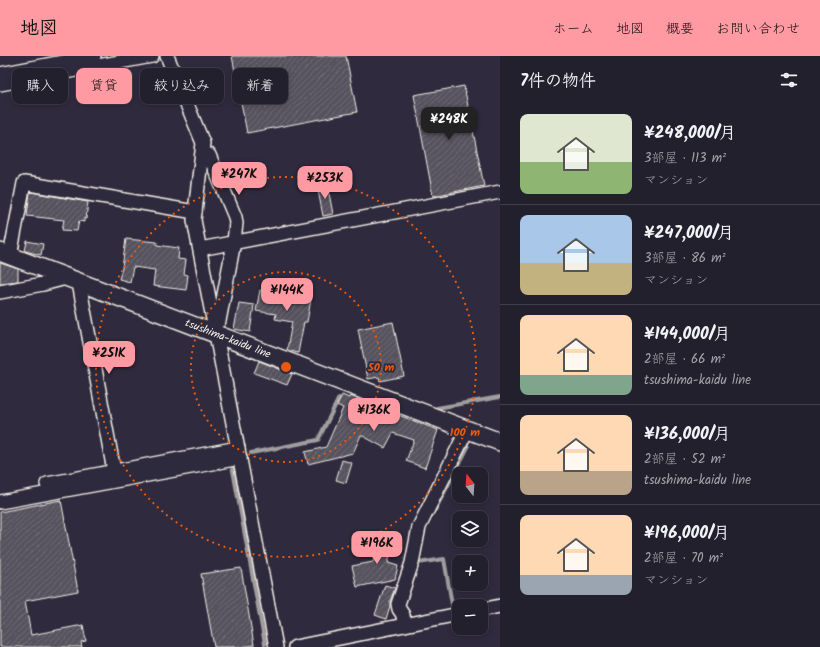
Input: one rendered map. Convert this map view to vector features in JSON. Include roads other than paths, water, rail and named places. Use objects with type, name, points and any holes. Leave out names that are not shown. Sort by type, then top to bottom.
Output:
[{"type":"main road","name":"tsushima-kaidu line","points":[[5,254],[73,280],[218,328],[467,430],[500,442]]},
{"type":"street","points":[[0,74],[94,56]]},
{"type":"street","points":[[0,84],[152,56]]},
{"type":"street","points":[[167,56],[203,143],[194,220],[218,328],[239,453],[276,647]]},
{"type":"street","points":[[209,155],[235,217],[236,223],[234,242],[218,328]]},
{"type":"street","points":[[5,254],[24,184],[195,212]]},
{"type":"street","points":[[200,249],[500,192]]},
{"type":"street","points":[[0,292],[73,280],[114,471]]},
{"type":"street","points":[[404,625],[403,615],[398,604],[412,563],[419,527],[467,430]]},
{"type":"street","points":[[0,493],[114,471],[239,453]]},
{"type":"street","points":[[0,502],[239,453]]},
{"type":"street","points":[[488,609],[500,606]]},
{"type":"street","points":[[295,647],[452,615]]},
{"type":"waterway","points":[[437,408],[500,397]]},
{"type":"waterway","points":[[251,453],[318,440],[339,398]]},
{"type":"waterway","points":[[435,510],[468,447]]},
{"type":"waterway","points":[[232,465],[265,644]]},
{"type":"waterway","points":[[419,560],[418,563],[444,559],[452,604]]}]
